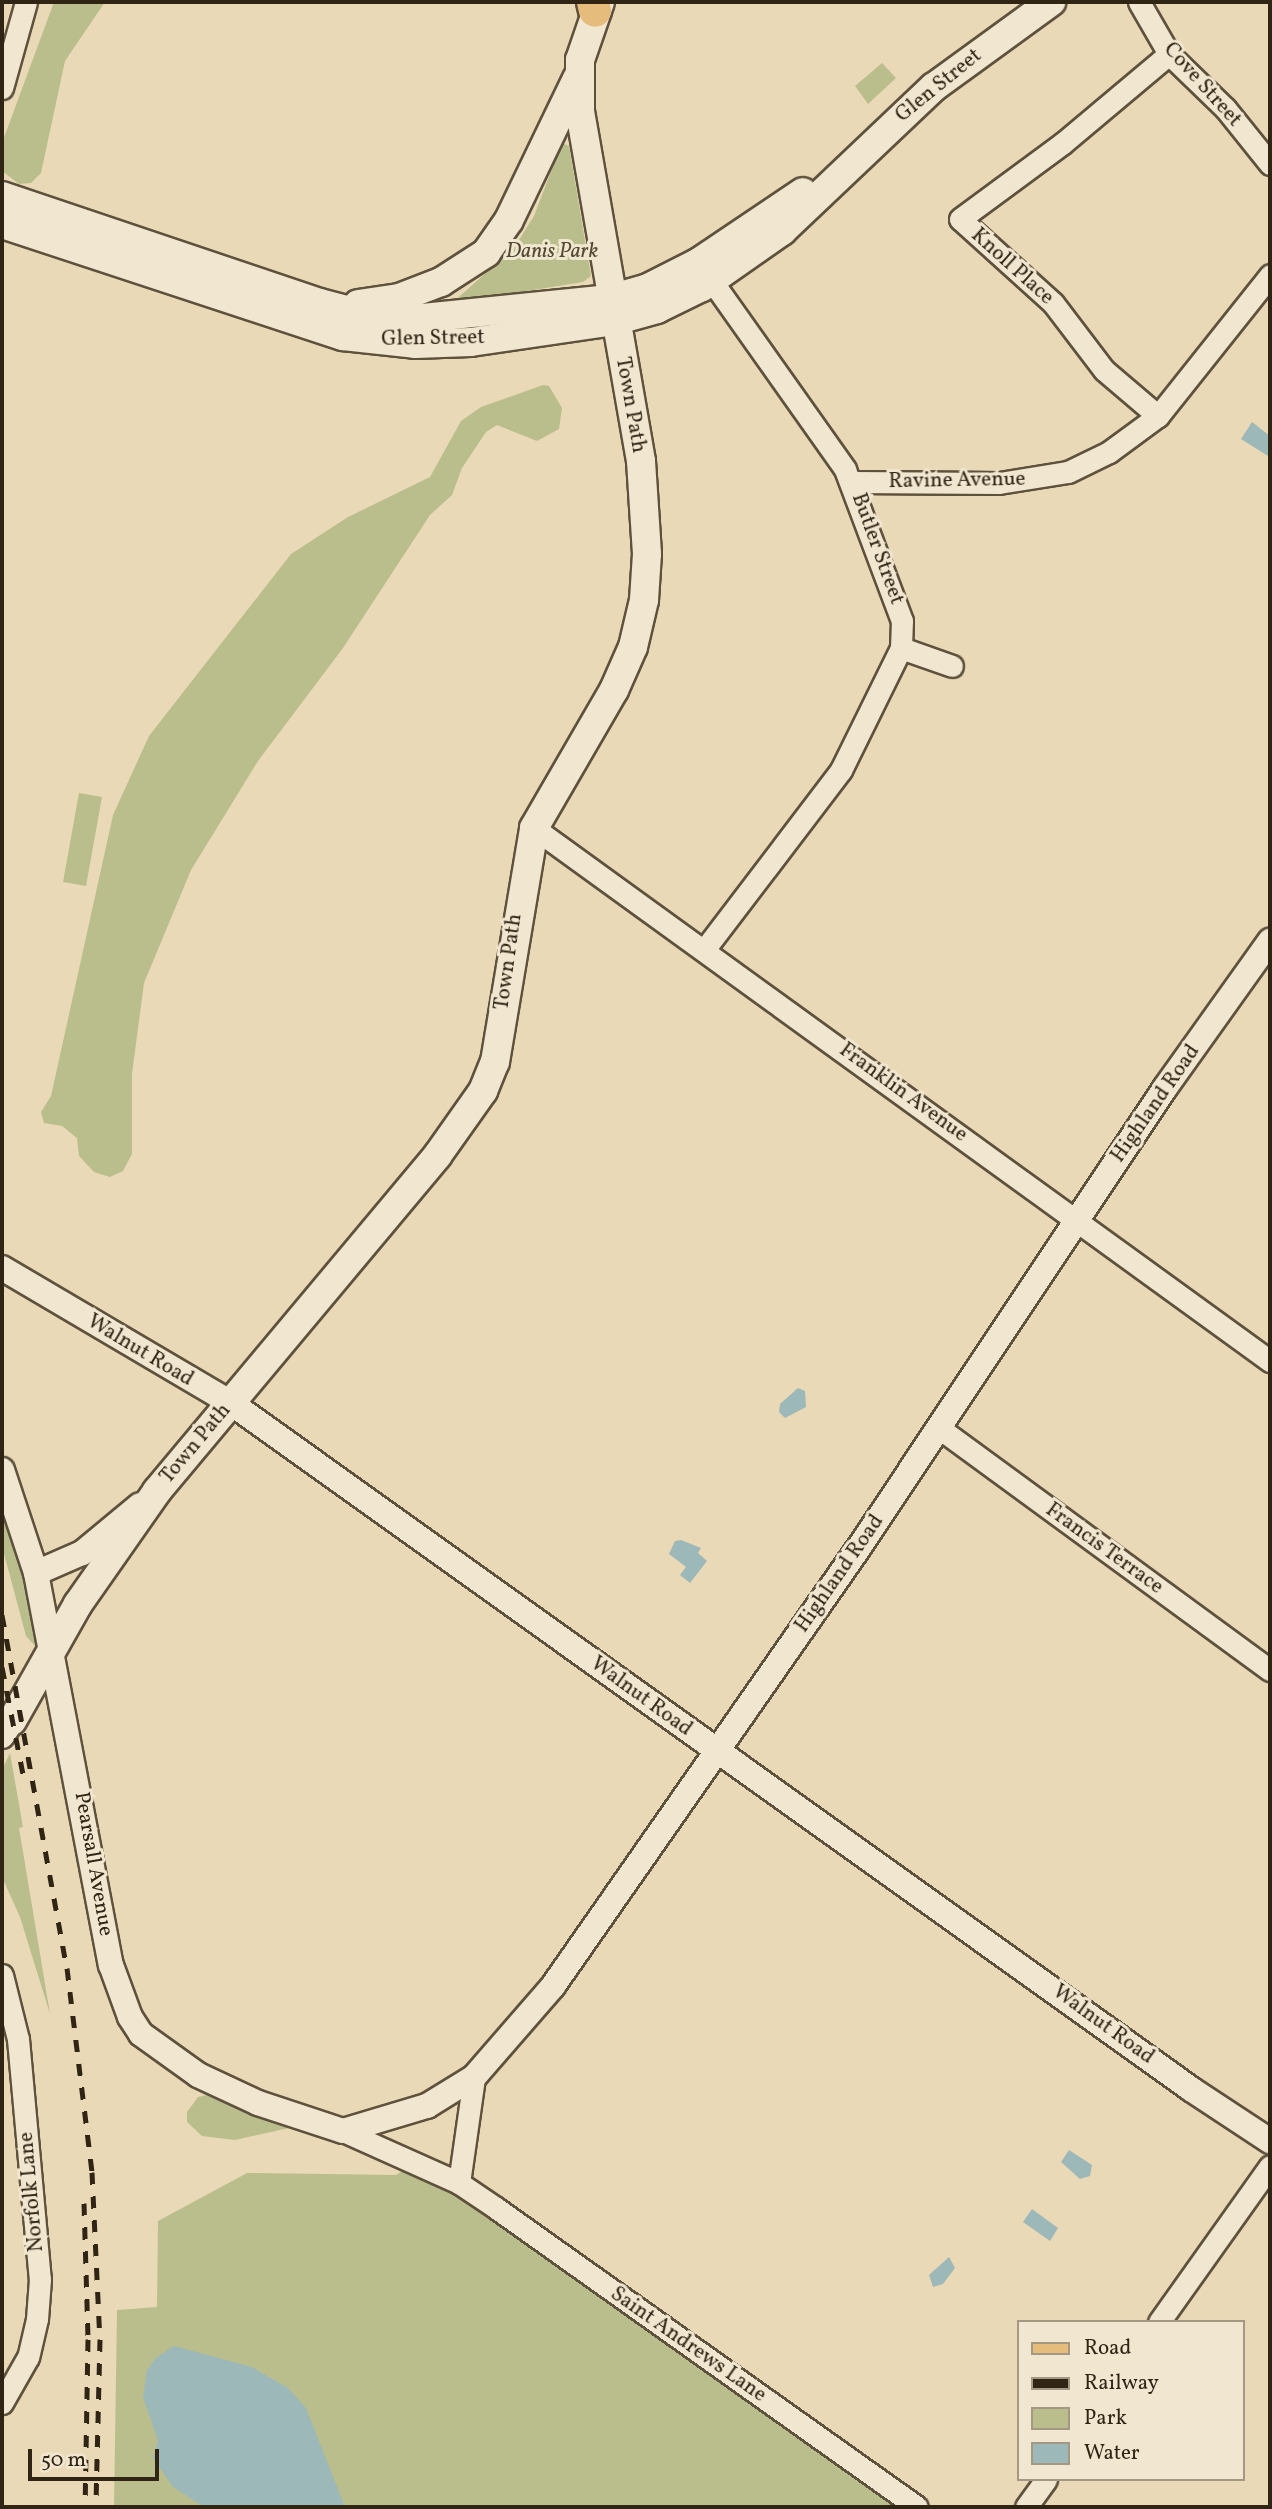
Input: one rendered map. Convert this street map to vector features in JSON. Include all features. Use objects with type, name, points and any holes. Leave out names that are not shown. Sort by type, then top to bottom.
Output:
[{"type":"main road","name":"Glen Street","points":[[2,196],[256,293],[343,336],[612,310],[648,288],[706,271],[810,187],[833,177],[947,76],[1051,2]]},
{"type":"main road","name":"Town Path","points":[[347,310],[440,282],[486,253],[509,220],[579,76],[596,5]]},
{"type":"main road","name":"Town Path","points":[[11,1722],[52,1650],[156,1492],[325,1284],[437,1156],[483,1090],[495,1062],[534,828],[614,690],[633,647],[644,600],[647,554],[641,461],[612,310],[580,111],[579,76]]},
{"type":"main road","name":"Glen Street","points":[[2,224],[256,293],[347,310],[406,331]]},
{"type":"main road","points":[[406,331],[440,282]]},
{"type":"street","points":[[2,88],[26,2]]},
{"type":"street","name":"Cove Street","points":[[1139,2],[1169,54],[1225,108],[1270,164]]},
{"type":"street","name":"Knoll Place","points":[[1158,416],[1094,359],[1053,303],[960,219],[1063,143],[1169,54]]},
{"type":"street","name":"Butler Street","points":[[704,950],[841,770],[901,648],[900,607],[852,482],[706,271]]},
{"type":"street","name":"Ravine Avenue","points":[[852,482],[999,484],[1039,478],[1110,452],[1158,416],[1270,275]]},
{"type":"street","points":[[901,648],[952,666]]},
{"type":"street","name":"Franklin Avenue","points":[[534,828],[1270,1361]]},
{"type":"street","name":"Highland Road","points":[[343,2131],[427,2106],[474,2077],[553,1986],[939,1428],[1077,1220],[1270,941]]},
{"type":"street","name":"Walnut Road","points":[[2,1268],[231,1403],[717,1751],[1270,2141]]},
{"type":"street","name":"Francis Terrace","points":[[939,1428],[1270,1670]]},
{"type":"street","name":"Pearsall Avenue","points":[[2,1470],[36,1573],[111,1965],[141,2034],[198,2075],[258,2103],[343,2131]]},
{"type":"street","points":[[36,1573],[82,1553],[156,1492]]},
{"type":"street","points":[[11,1722],[32,1703],[50,1707],[70,1740]]},
{"type":"street","name":"Norfolk Lane","points":[[2,1975],[18,2039],[40,2278],[37,2319],[28,2357],[2,2403]]},
{"type":"street","points":[[458,2183],[474,2077]]},
{"type":"street","name":"Saint Andrews Lane","points":[[343,2131],[458,2183],[916,2507]]},
{"type":"street","points":[[1160,2320],[1270,2166]]},
{"type":"street","points":[[1026,2507],[1045,2481]]},
{"type":"green space","points":[[54,2],[105,2],[65,61],[41,173],[31,183],[19,184],[2,171],[2,143]]},
{"type":"green space","points":[[882,63],[896,78],[868,104],[855,86]]},
{"type":"green space","name":"Danis Park","points":[[562,143],[569,146],[591,276],[583,282],[452,303],[514,248],[534,216]]},
{"type":"green space","points":[[543,385],[549,386],[562,408],[559,429],[537,441],[497,425],[486,432],[462,468],[452,495],[430,515],[343,648],[258,761],[191,870],[144,983],[132,1074],[132,1154],[123,1171],[110,1177],[94,1172],[79,1156],[77,1138],[62,1126],[44,1123],[41,1112],[51,1096],[113,815],[149,736],[291,554],[348,517],[430,477],[461,421],[481,407]]},
{"type":"green space","points":[[79,793],[102,797],[86,886],[63,882]]},
{"type":"green space","points":[[2,1469],[40,1638],[36,1647],[26,1636],[2,1546]]},
{"type":"green space","points":[[10,1753],[23,1827],[19,1828],[50,2014],[20,1917],[2,1877],[2,1770]]},
{"type":"green space","points":[[207,2095],[288,2125],[289,2128],[235,2140],[202,2136],[187,2122],[187,2112],[198,2097]]},
{"type":"green space","points":[[407,2168],[491,2216],[895,2507],[114,2507],[117,2310],[157,2307],[158,2221],[247,2173],[396,2175]]},
{"type":"water","points":[[1252,422],[1270,436],[1268,456],[1241,439]]},
{"type":"water","points":[[798,1388],[805,1391],[806,1407],[785,1418],[779,1412],[780,1404]]},
{"type":"water","points":[[681,1540],[701,1548],[698,1553],[707,1561],[690,1583],[680,1575],[686,1567],[669,1554],[675,1541]]},
{"type":"water","points":[[1069,2150],[1092,2165],[1090,2176],[1080,2179],[1061,2162]]},
{"type":"water","points":[[1032,2209],[1058,2228],[1050,2241],[1023,2222]]},
{"type":"water","points":[[949,2257],[955,2268],[943,2284],[933,2287],[929,2275]]},
{"type":"water","points":[[174,2346],[252,2367],[288,2388],[306,2408],[345,2507],[204,2507],[173,2487],[153,2458],[158,2441],[143,2397],[147,2370],[156,2358]]},
{"type":"railway","points":[[2,1615],[67,1968],[92,2172],[100,2339],[96,2507]]},
{"type":"railway","points":[[2,1667],[25,1784]]},
{"type":"railway","points":[[84,2203],[88,2339],[85,2507]]}]
